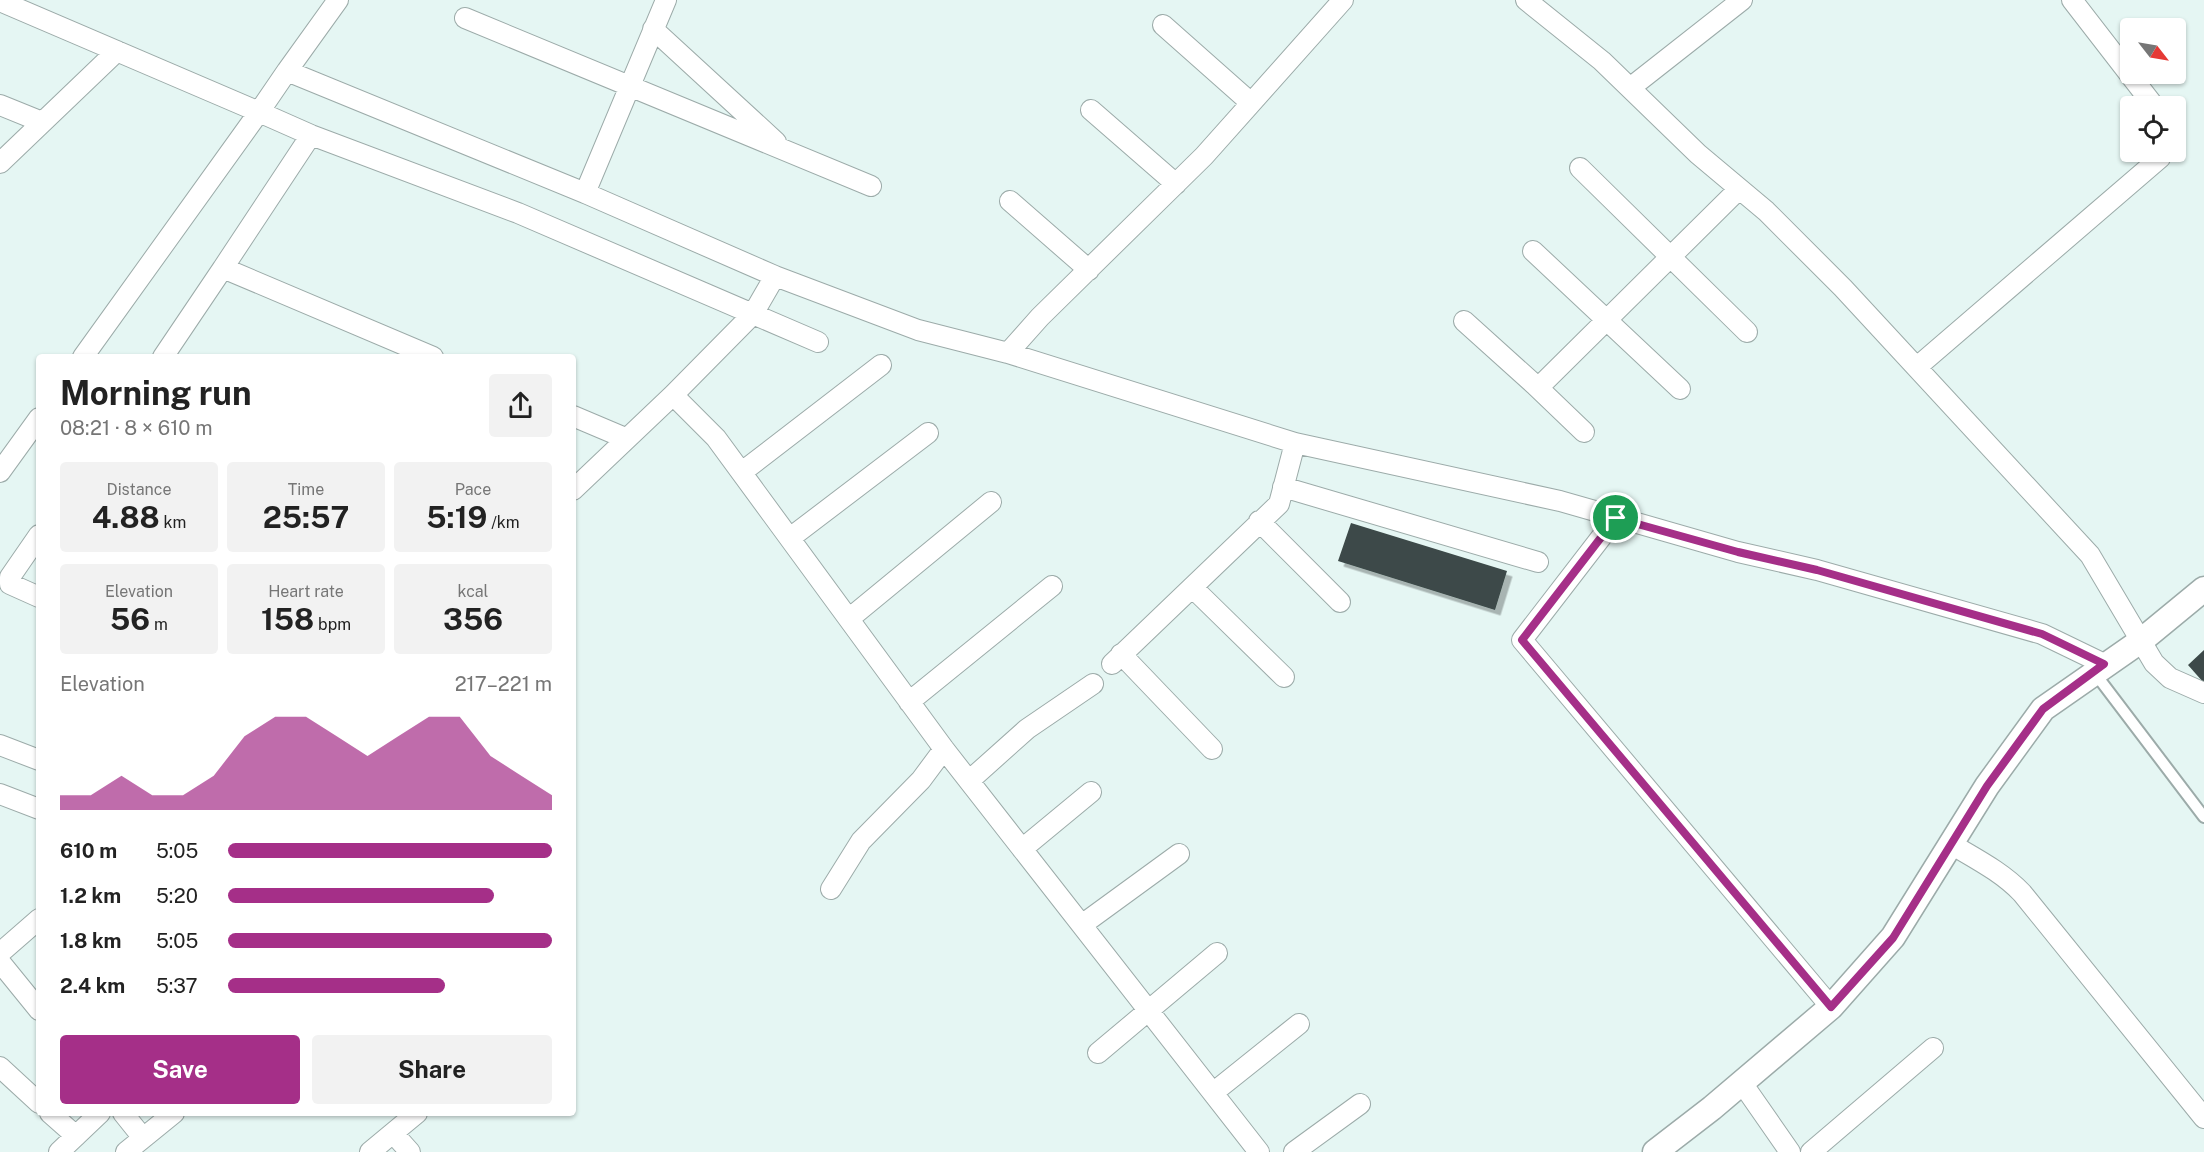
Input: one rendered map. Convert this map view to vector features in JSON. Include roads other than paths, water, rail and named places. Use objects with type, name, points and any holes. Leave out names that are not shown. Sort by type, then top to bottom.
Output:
[{"type":"street","points":[[85,354],[338,0]]},
{"type":"street","points":[[585,193],[666,0]]},
{"type":"street","points":[[1008,353],[1176,184],[1343,0]]},
{"type":"street","points":[[1526,0],[1602,61],[1738,190],[1766,211],[1836,280],[2090,555],[2154,663],[2170,678],[2204,693]]},
{"type":"street","points":[[1630,88],[1742,0]]},
{"type":"street","points":[[2072,0],[2146,96]]},
{"type":"street","points":[[0,1],[310,135],[518,213],[818,342]]},
{"type":"street","points":[[465,18],[872,186]]},
{"type":"street","points":[[1163,25],[1251,103]]},
{"type":"street","points":[[653,29],[784,150]]},
{"type":"street","points":[[0,163],[117,51]]},
{"type":"street","points":[[287,71],[585,193],[775,276],[918,330],[1008,353],[1295,443],[1560,501],[1738,552],[1817,570],[2042,634],[2099,668]]},
{"type":"street","points":[[0,105],[42,122]]},
{"type":"street","points":[[1091,110],[1176,184]]},
{"type":"street","points":[[165,354],[310,135]]},
{"type":"street","points":[[1917,367],[2156,162]]},
{"type":"street","points":[[1580,168],[1672,255],[1747,332]]},
{"type":"street","points":[[1535,385],[1541,385],[1738,190]]},
{"type":"street","points":[[1010,201],[1089,270]]},
{"type":"street","points":[[1533,251],[1680,389]]},
{"type":"street","points":[[223,268],[426,354]]},
{"type":"street","points":[[576,487],[625,438],[673,395],[753,314],[775,276]]},
{"type":"street","points":[[1464,321],[1584,432]]},
{"type":"street","points":[[742,472],[881,365]]},
{"type":"street","points":[[673,395],[716,438],[850,618],[909,702],[1259,1152]]},
{"type":"street","points":[[576,417],[625,438]]},
{"type":"street","points":[[0,472],[36,422]]},
{"type":"street","points":[[790,538],[928,433]]},
{"type":"street","points":[[1212,749],[1117,659],[1279,504],[1295,443]]},
{"type":"street","points":[[1283,487],[1538,562]]},
{"type":"street","points":[[850,618],[991,502]]},
{"type":"street","points":[[1616,518],[1522,640],[1831,1007]]},
{"type":"street","points":[[1259,521],[1340,602]]},
{"type":"street","points":[[36,539],[10,577],[10,584],[36,596]]},
{"type":"street","points":[[909,702],[1052,586]]},
{"type":"street","points":[[1192,588],[1284,678]]},
{"type":"street","points":[[1655,1152],[1742,1083],[1831,1007],[1893,938],[1987,786],[2043,709],[2142,640],[2204,589]]},
{"type":"street","points":[[970,780],[1035,723],[1093,684]]},
{"type":"street","points":[[0,745],[36,759]]},
{"type":"street","points":[[831,889],[861,841],[921,780],[945,749]]},
{"type":"street","points":[[1022,849],[1091,792]]},
{"type":"street","points":[[0,794],[36,807]]},
{"type":"street","points":[[1951,844],[2010,880],[2204,1118]]},
{"type":"street","points":[[1083,924],[1179,854]]},
{"type":"street","points":[[0,953],[36,922]]},
{"type":"street","points":[[1098,1053],[1217,953]]},
{"type":"street","points":[[0,962],[36,1006]]},
{"type":"street","points":[[1214,1092],[1299,1024]]},
{"type":"street","points":[[1811,1152],[1932,1048]]},
{"type":"street","points":[[0,1067],[36,1100]]},
{"type":"street","points":[[1742,1083],[1790,1152]]},
{"type":"street","points":[[1294,1152],[1360,1104]]},
{"type":"street","points":[[53,1116],[76,1136]]},
{"type":"street","points":[[59,1152],[97,1116]]},
{"type":"street","points":[[125,1116],[143,1138]]},
{"type":"street","points":[[126,1152],[170,1116]]},
{"type":"street","points":[[370,1152],[413,1116]]},
{"type":"street","points":[[393,1132],[410,1152]]},
{"type":"lane","points":[[2099,668],[2204,817]]}]
